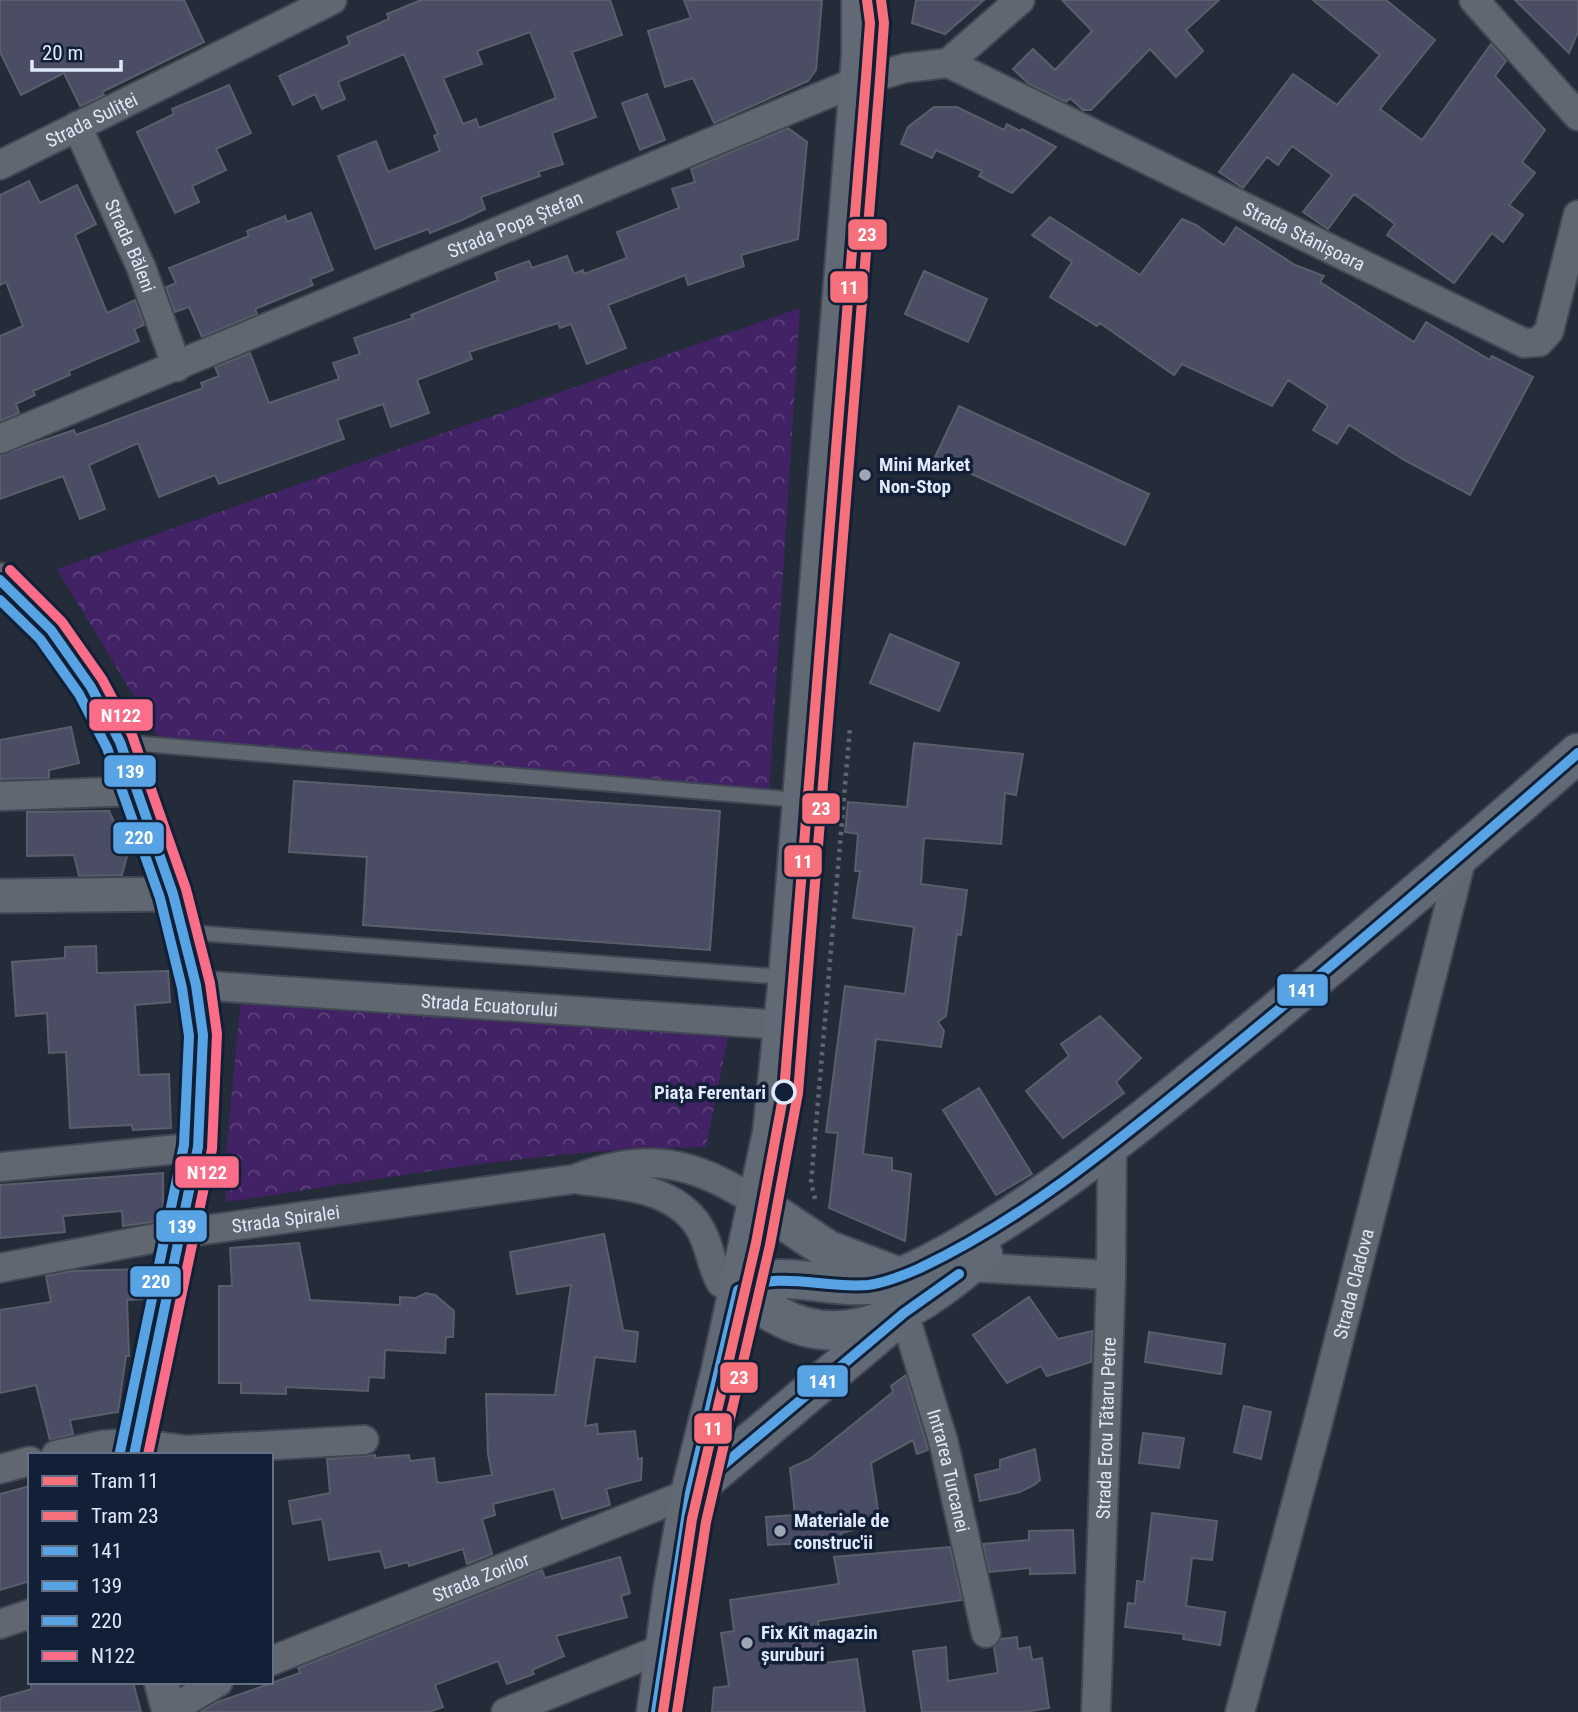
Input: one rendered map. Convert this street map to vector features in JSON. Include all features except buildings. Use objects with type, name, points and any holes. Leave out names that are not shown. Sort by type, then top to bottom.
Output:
[{"type":"main road","points":[[656,1712],[690,1493],[759,1203],[772,1133],[788,977],[859,81],[861,0]]},
{"type":"main road","points":[[738,1290],[748,1285],[785,1279],[871,1285],[943,1256],[1034,1203],[1112,1144],[1311,983],[1578,753]]},
{"type":"main road","points":[[759,1203],[828,1250],[869,1268],[897,1276]]},
{"type":"main road","points":[[690,1493],[904,1313],[968,1267],[1015,1227],[1034,1203]]},
{"type":"main road","points":[[738,1290],[790,1323],[819,1331],[855,1330],[904,1313]]},
{"type":"street","name":"Strada Suliței","points":[[0,165],[332,0]]},
{"type":"street","points":[[948,63],[1020,0]]},
{"type":"street","points":[[1474,0],[1578,116]]},
{"type":"street","name":"Strada Popa Ștefan","points":[[0,439],[859,81],[905,68],[948,63]]},
{"type":"street","name":"Strada Stânișoara","points":[[948,63],[1524,343],[1539,342],[1549,331],[1578,215]]},
{"type":"street","name":"Strada Băleni","points":[[77,126],[141,267],[177,367]]},
{"type":"street","points":[[0,580],[51,630],[91,687],[120,742],[173,894],[196,985],[203,1035],[198,1147],[182,1233],[134,1449]]},
{"type":"street","points":[[0,796],[138,791]]},
{"type":"street","name":"Strada Cladova","points":[[1240,1712],[1318,1422],[1463,853]]},
{"type":"street","points":[[0,896],[173,894]]},
{"type":"street","name":"Strada Ecuatorului","points":[[196,985],[783,1025]]},
{"type":"street","name":"Strada Erou Tătaru Petre","points":[[1096,1712],[1111,1275],[1112,1144]]},
{"type":"street","points":[[0,1167],[198,1147]]},
{"type":"street","name":"Strada Spiralei","points":[[0,1268],[182,1233],[575,1179],[603,1168],[637,1163],[682,1164],[724,1181],[759,1203]]},
{"type":"street","name":"Strada Spiralei","points":[[575,1179],[638,1189],[677,1203],[700,1228],[721,1283],[738,1290]]},
{"type":"street","points":[[968,1267],[1111,1275]]},
{"type":"street","name":"Intrarea Turcanei","points":[[904,1313],[944,1444],[986,1633]]},
{"type":"street","points":[[66,1453],[102,1445],[186,1450],[365,1440]]},
{"type":"street","points":[[0,1469],[28,1462]]},
{"type":"street","name":"Strada Zorilor","points":[[273,1660],[690,1493]]},
{"type":"street","points":[[0,1624],[28,1615]]},
{"type":"street","points":[[506,1712],[664,1648]]},
{"type":"street","points":[[162,1684],[169,1712],[215,1684]]},
{"type":"lane","points":[[120,742],[801,800]]},
{"type":"lane","points":[[183,932],[788,977]]},
{"type":"path","points":[[818,1205],[811,1183],[850,727]]},
{"type":"green space","points":[[800,308],[769,793],[162,743],[57,569]]},
{"type":"green space","points":[[241,999],[729,1032],[706,1147],[525,1159],[226,1202],[225,1163]]},
{"type":"tram line","name":"11","points":[[663,1712],[692,1519],[756,1243],[784,1092],[866,78],[870,23],[867,0]]},
{"type":"tram line","name":"23","points":[[677,1712],[706,1522],[770,1245],[798,1093],[880,79],[884,23],[881,0]]},
{"type":"transit line","name":"N122","points":[[10,570],[62,622],[102,679],[132,735],[186,889],[210,983],[217,1034],[212,1149],[148,1453]]},
{"type":"transit line","name":"139","points":[[0,580],[51,630],[91,687],[120,742],[173,894],[196,985],[203,1035],[198,1147],[134,1453]]},
{"type":"transit line","name":"220","points":[[0,600],[40,639],[79,694],[107,748],[160,898],[182,988],[189,1036],[184,1145],[120,1452]]},
{"type":"transit line","name":"141","points":[[656,1712],[690,1493],[738,1290],[770,1281],[851,1286],[881,1283],[918,1269],[997,1226],[1110,1147],[1181,1090],[1444,870],[1578,753]]},
{"type":"transit line","name":"141","points":[[690,1493],[904,1313],[959,1274]]},
{"type":"place","name":"Mini Market Non-Stop","points":[[865,475]]},
{"type":"place","name":"Piața Ferentari","points":[[784,1092]]},
{"type":"place","name":"Materiale de construc'ii","points":[[780,1531]]},
{"type":"place","name":"Fix Kit magazin șuruburi","points":[[747,1643]]}]
